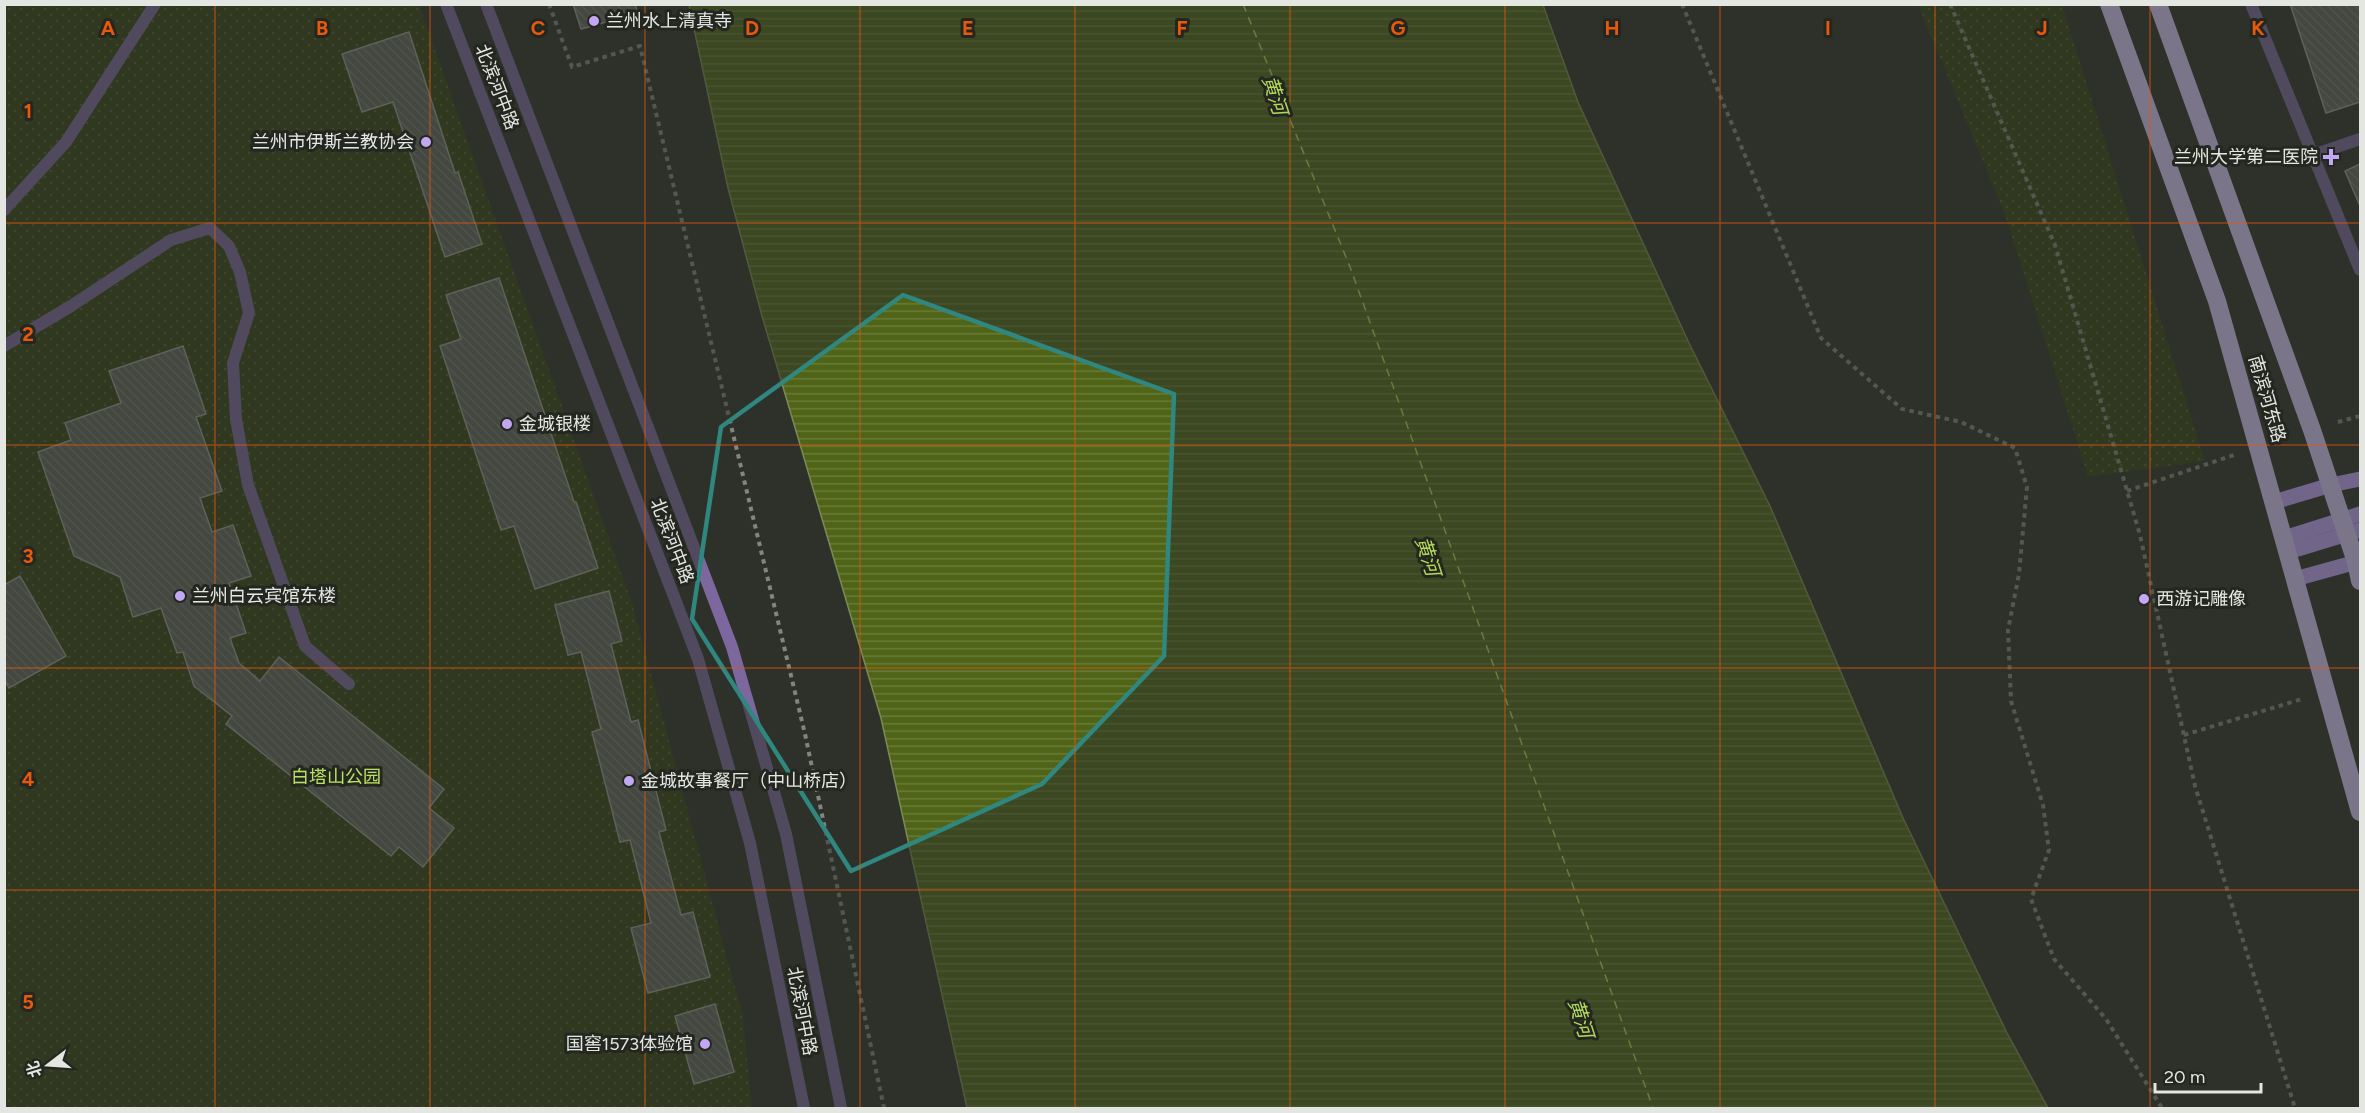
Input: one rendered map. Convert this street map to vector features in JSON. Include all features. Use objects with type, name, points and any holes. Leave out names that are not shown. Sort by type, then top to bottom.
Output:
[{"type":"highway","name":"南滨河东路","points":[[2109,4],[2217,301],[2361,812]]},
{"type":"highway","name":"南滨河东路","points":[[2158,4],[2331,484],[2350,528],[2359,562],[2361,581]]},
{"type":"main road","points":[[2274,502],[2331,484],[2361,478]]},
{"type":"main road","points":[[2286,545],[2350,528],[2361,514]]},
{"type":"main road","points":[[2295,579],[2359,562]]},
{"type":"street","points":[[4,210],[66,142],[155,4]]},
{"type":"street","name":"北滨河中路","points":[[446,4],[698,659],[750,843],[804,1108]]},
{"type":"street","name":"北滨河中路","points":[[486,4],[732,647],[786,834],[841,1108]]},
{"type":"street","points":[[2251,4],[2361,270]]},
{"type":"street","points":[[2313,154],[2361,139]]},
{"type":"street","points":[[4,346],[71,306],[171,240],[210,228],[229,246],[240,272],[249,313],[233,363],[236,419],[248,485],[305,646],[349,684]]},
{"type":"path","points":[[549,4],[572,67],[640,46],[805,734],[884,1108]]},
{"type":"path","points":[[1682,4],[1821,338],[1902,409],[1961,422],[2015,448],[2027,487],[2019,574],[2008,630],[2011,700],[2043,805],[2049,850],[2031,899],[2054,959],[2106,1019],[2162,1108]]},
{"type":"path","points":[[1950,4],[2055,245],[2140,535],[2195,786],[2295,1108]]},
{"type":"path","points":[[2184,735],[2326,691]]},
{"type":"highlighted area","points":[[903,295],[1174,394],[1164,656],[1042,784],[851,871],[692,619],[721,427]]},
{"type":"green space","name":"白塔山公园","points":[[5,5],[419,5],[632,603],[743,1017],[752,1108],[5,1108]]},
{"type":"green space","points":[[1918,5],[2062,5],[2205,461],[2088,477],[2005,214]]},
{"type":"water","name":"黄河","points":[[689,5],[1543,5],[1578,102],[1689,343],[1770,506],[1903,818],[2007,1033],[2048,1108],[967,1108],[881,718],[762,316],[728,188]]},
{"type":"building","name":"兰州水上清真寺","points":[[573,4],[635,4],[638,13],[581,29]]},
{"type":"building","points":[[2290,4],[2360,4],[2360,102],[2326,113]]},
{"type":"building","name":"兰州市伊斯兰教协会","points":[[409,32],[455,173],[458,172],[482,244],[445,257],[393,102],[362,112],[342,54]]},
{"type":"building","points":[[2360,164],[2360,206],[2345,171]]},
{"type":"building","name":"金城银楼","points":[[499,278],[598,568],[535,589],[514,526],[501,530],[440,346],[461,339],[446,295]]},
{"type":"building","name":"兰州白云宾馆东楼","points":[[183,346],[206,414],[196,417],[222,491],[200,498],[212,532],[233,525],[251,576],[229,583],[246,633],[230,638],[239,663],[260,681],[279,657],[444,789],[429,808],[454,828],[423,867],[399,847],[391,856],[226,724],[232,716],[194,686],[183,652],[177,653],[161,608],[133,617],[120,577],[74,556],[38,452],[71,440],[65,423],[121,403],[109,371]]},
{"type":"building","points":[[20,576],[66,656],[9,688],[4,679],[4,585]]},
{"type":"building","name":"金城故事餐厅（中山桥店）","points":[[609,591],[622,641],[611,644],[631,722],[638,720],[666,830],[659,832],[681,915],[693,912],[710,977],[648,993],[631,928],[651,923],[630,840],[620,842],[592,732],[601,729],[581,652],[568,655],[555,605]]},
{"type":"building","name":"国窖1573体验馆","points":[[715,1004],[734,1072],[694,1084],[675,1016]]},
{"type":"ferry route","points":[[1243,4],[1350,267],[1653,1108]]},
{"type":"place","name":"兰州水上清真寺","points":[[594,21]]},
{"type":"place","name":"兰州市伊斯兰教协会","points":[[426,142]]},
{"type":"place","name":"兰州大学第二医院","points":[[2331,157]]},
{"type":"place","name":"金城银楼","points":[[507,424]]},
{"type":"place","name":"兰州白云宾馆东楼","points":[[180,596]]},
{"type":"place","name":"西游记雕像","points":[[2144,599]]},
{"type":"place","name":"金城故事餐厅（中山桥店）","points":[[629,781]]},
{"type":"place","name":"国窖1573体验馆","points":[[705,1044]]}]
